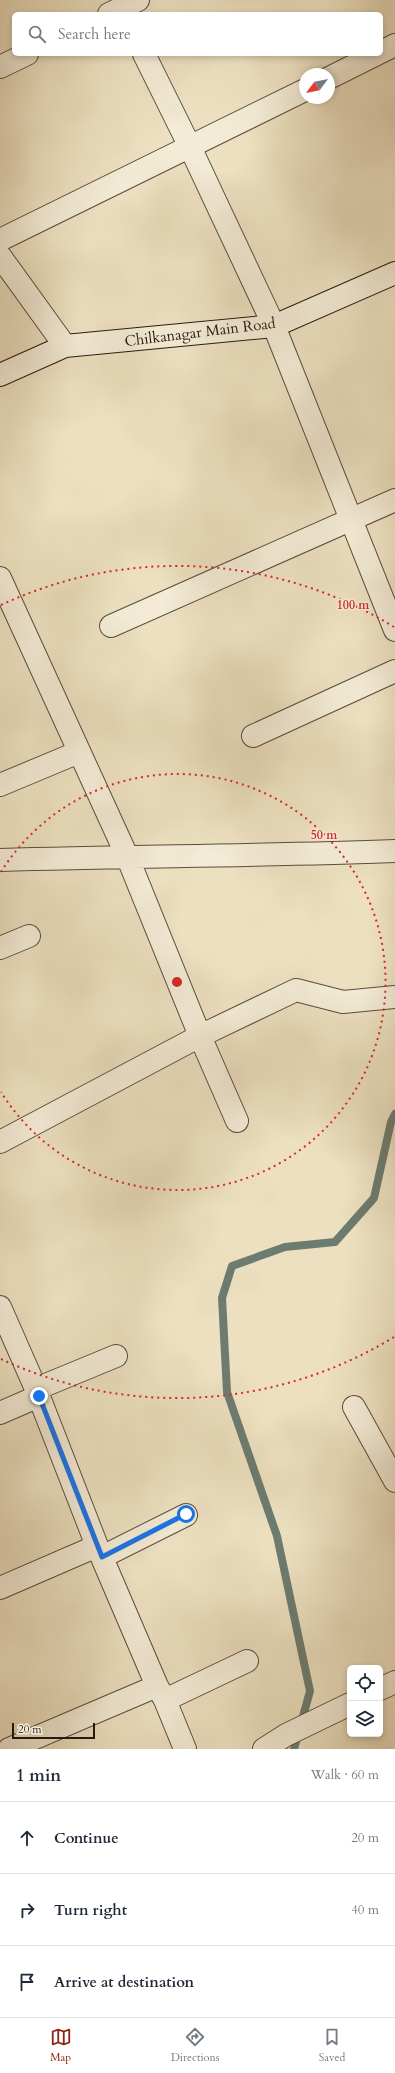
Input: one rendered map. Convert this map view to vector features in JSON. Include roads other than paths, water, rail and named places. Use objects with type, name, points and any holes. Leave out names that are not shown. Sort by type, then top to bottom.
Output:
[{"type":"street","points":[[383,51],[395,45]]},
{"type":"street","points":[[0,67],[23,56]]},
{"type":"street","points":[[145,56],[190,147],[274,326],[350,521],[395,630]]},
{"type":"street","points":[[335,75],[373,56]]},
{"type":"street","points":[[0,240],[299,93]]},
{"type":"street","points":[[0,256],[65,346]]},
{"type":"street","name":"Chilkanagar Main Road","points":[[0,375],[65,346],[274,326],[395,273]]},
{"type":"street","points":[[111,626],[395,500]]},
{"type":"street","points":[[2,586],[127,856],[200,1036],[237,1121]]},
{"type":"street","points":[[253,736],[395,671]]},
{"type":"street","points":[[0,786],[79,752]]},
{"type":"street","points":[[0,860],[127,856],[263,856],[395,851]]},
{"type":"street","points":[[0,948],[29,936]]},
{"type":"street","points":[[0,1142],[200,1036],[296,990],[343,1002],[395,997]]},
{"type":"street","points":[[0,1307],[38,1393],[99,1551],[185,1749]]},
{"type":"street","points":[[0,1413],[116,1356]]},
{"type":"street","points":[[354,1407],[395,1481]]},
{"type":"street","points":[[0,1588],[99,1551],[186,1514]]},
{"type":"street","points":[[8,1749],[247,1661]]},
{"type":"street","points":[[383,1688],[395,1682]]},
{"type":"street","points":[[264,1749],[286,1735],[347,1706]]},
{"type":"waterway","points":[[294,1749],[310,1691],[277,1536],[227,1392],[222,1298],[232,1266],[285,1247],[335,1242],[374,1198],[391,1122],[395,1114]]}]
